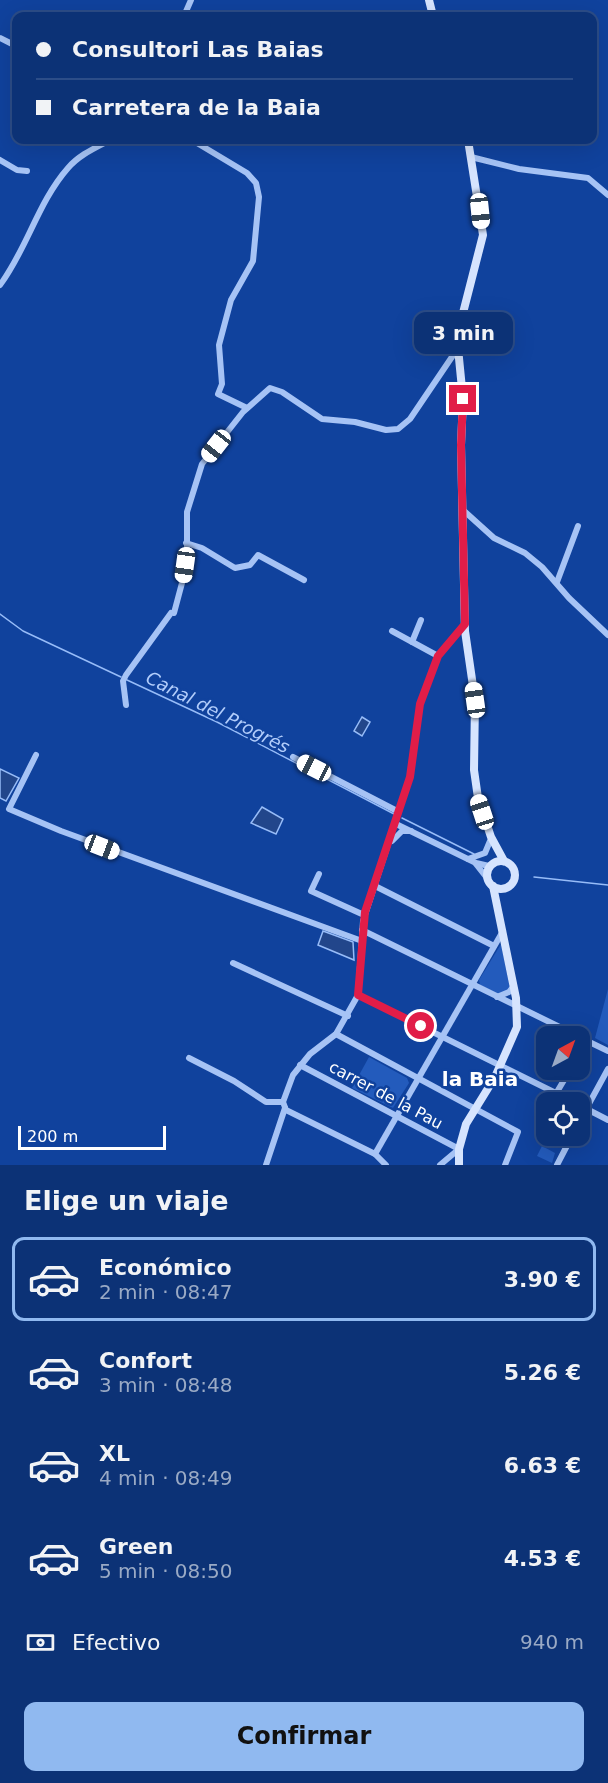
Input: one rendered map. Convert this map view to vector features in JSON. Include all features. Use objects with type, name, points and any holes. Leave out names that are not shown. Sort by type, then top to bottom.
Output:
[{"type":"main road","points":[[459,1165],[459,1149],[466,1124],[500,1066],[517,1028],[517,1007],[499,906],[487,878],[491,865],[490,839],[478,798],[474,770],[475,700],[465,624],[461,445],[463,399],[458,348],[463,314],[483,235],[469,144]]},
{"type":"main road","points":[[490,839],[504,861],[513,866],[515,878],[505,889],[499,906]]},
{"type":"main road","points":[[491,865],[504,861]]},
{"type":"main road","points":[[492,886],[505,889]]},
{"type":"street","points":[[0,285],[12,268],[59,180],[83,155],[103,144]]},
{"type":"street","points":[[199,144],[247,173],[256,183],[259,197],[253,261],[231,300],[219,345],[222,384],[218,394],[247,408]]},
{"type":"street","points":[[471,157],[519,169],[588,178],[608,195]]},
{"type":"street","points":[[0,160],[16,170],[27,171]]},
{"type":"street","points":[[126,705],[123,681],[172,613],[182,583],[187,512],[202,464],[247,408],[270,388],[282,392],[322,419],[355,422],[386,430],[398,429],[410,418],[458,348]]},
{"type":"street","points":[[463,510],[494,538],[525,553],[557,582],[608,635]]},
{"type":"street","points":[[557,582],[578,526]]},
{"type":"street","points":[[186,543],[202,548],[235,568],[250,565],[258,555],[304,580]]},
{"type":"street","points":[[412,642],[421,620]]},
{"type":"street","points":[[266,1165],[285,1106],[286,1088],[300,1065],[336,1034],[358,995],[364,915],[396,825],[410,777],[420,704],[438,656],[465,624]]},
{"type":"street","points":[[392,631],[438,656]]},
{"type":"street","points":[[36,755],[9,809],[71,835],[362,940]]},
{"type":"street","points":[[293,757],[399,812]]},
{"type":"street","points":[[396,825],[415,831],[476,863],[491,865]]},
{"type":"street","points":[[390,843],[402,831],[415,831]]},
{"type":"street","points":[[468,859],[485,853],[490,839]]},
{"type":"street","points":[[476,863],[487,878]]},
{"type":"street","points":[[319,874],[311,891],[364,915]]},
{"type":"street","points":[[375,886],[494,946]]},
{"type":"street","points":[[362,930],[556,1026]]},
{"type":"street","points":[[375,1154],[503,930]]},
{"type":"street","points":[[233,963],[348,1016]]},
{"type":"street","points":[[497,997],[509,992],[513,987]]},
{"type":"street","points":[[358,995],[552,1092]]},
{"type":"street","points":[[517,1028],[529,1013]]},
{"type":"street","points":[[336,1034],[518,1132],[505,1165]]},
{"type":"street","points":[[590,1042],[608,1051]]},
{"type":"street","points":[[189,1058],[234,1081],[266,1102],[285,1106],[375,1154],[386,1165]]},
{"type":"street","name":"carrer de la Pau","points":[[300,1065],[459,1149]]},
{"type":"street","points":[[590,1102],[608,1069]]},
{"type":"street","points":[[590,1111],[608,1120]]},
{"type":"street","points":[[559,1164],[567,1146]]},
{"type":"street","points":[[440,1165],[459,1149]]},
{"type":"shaded area","points":[[362,717],[370,722],[362,736],[354,731]]},
{"type":"shaded area","points":[[0,769],[19,778],[6,801],[0,798]]},
{"type":"shaded area","points":[[262,807],[283,819],[276,834],[251,823]]},
{"type":"shaded area","points":[[323,931],[353,942],[354,960],[318,945]]},
{"type":"shaded area","points":[[501,944],[510,989],[501,995],[480,985],[479,980]]},
{"type":"shaded area","points":[[608,989],[608,1045],[595,1038]]},
{"type":"shaded area","points":[[369,1057],[407,1078],[409,1083],[393,1108],[352,1088]]},
{"type":"shaded area","points":[[542,1146],[555,1153],[552,1163],[537,1156]]},
{"type":"waterway","name":"Canal del Progrés","points":[[0,614],[23,631],[121,677]]},
{"type":"waterway","name":"Canal del Progrés","points":[[127,680],[217,722],[396,815]]},
{"type":"waterway","points":[[402,818],[474,854]]},
{"type":"waterway","points":[[534,877],[608,885]]},
{"type":"district","name":"la Baia","points":[[480,1079]]},
{"type":"route","points":[[421,1026],[358,995],[362,930],[365,912],[410,777],[420,704],[438,656],[465,624],[464,522],[461,480],[463,399]]}]
